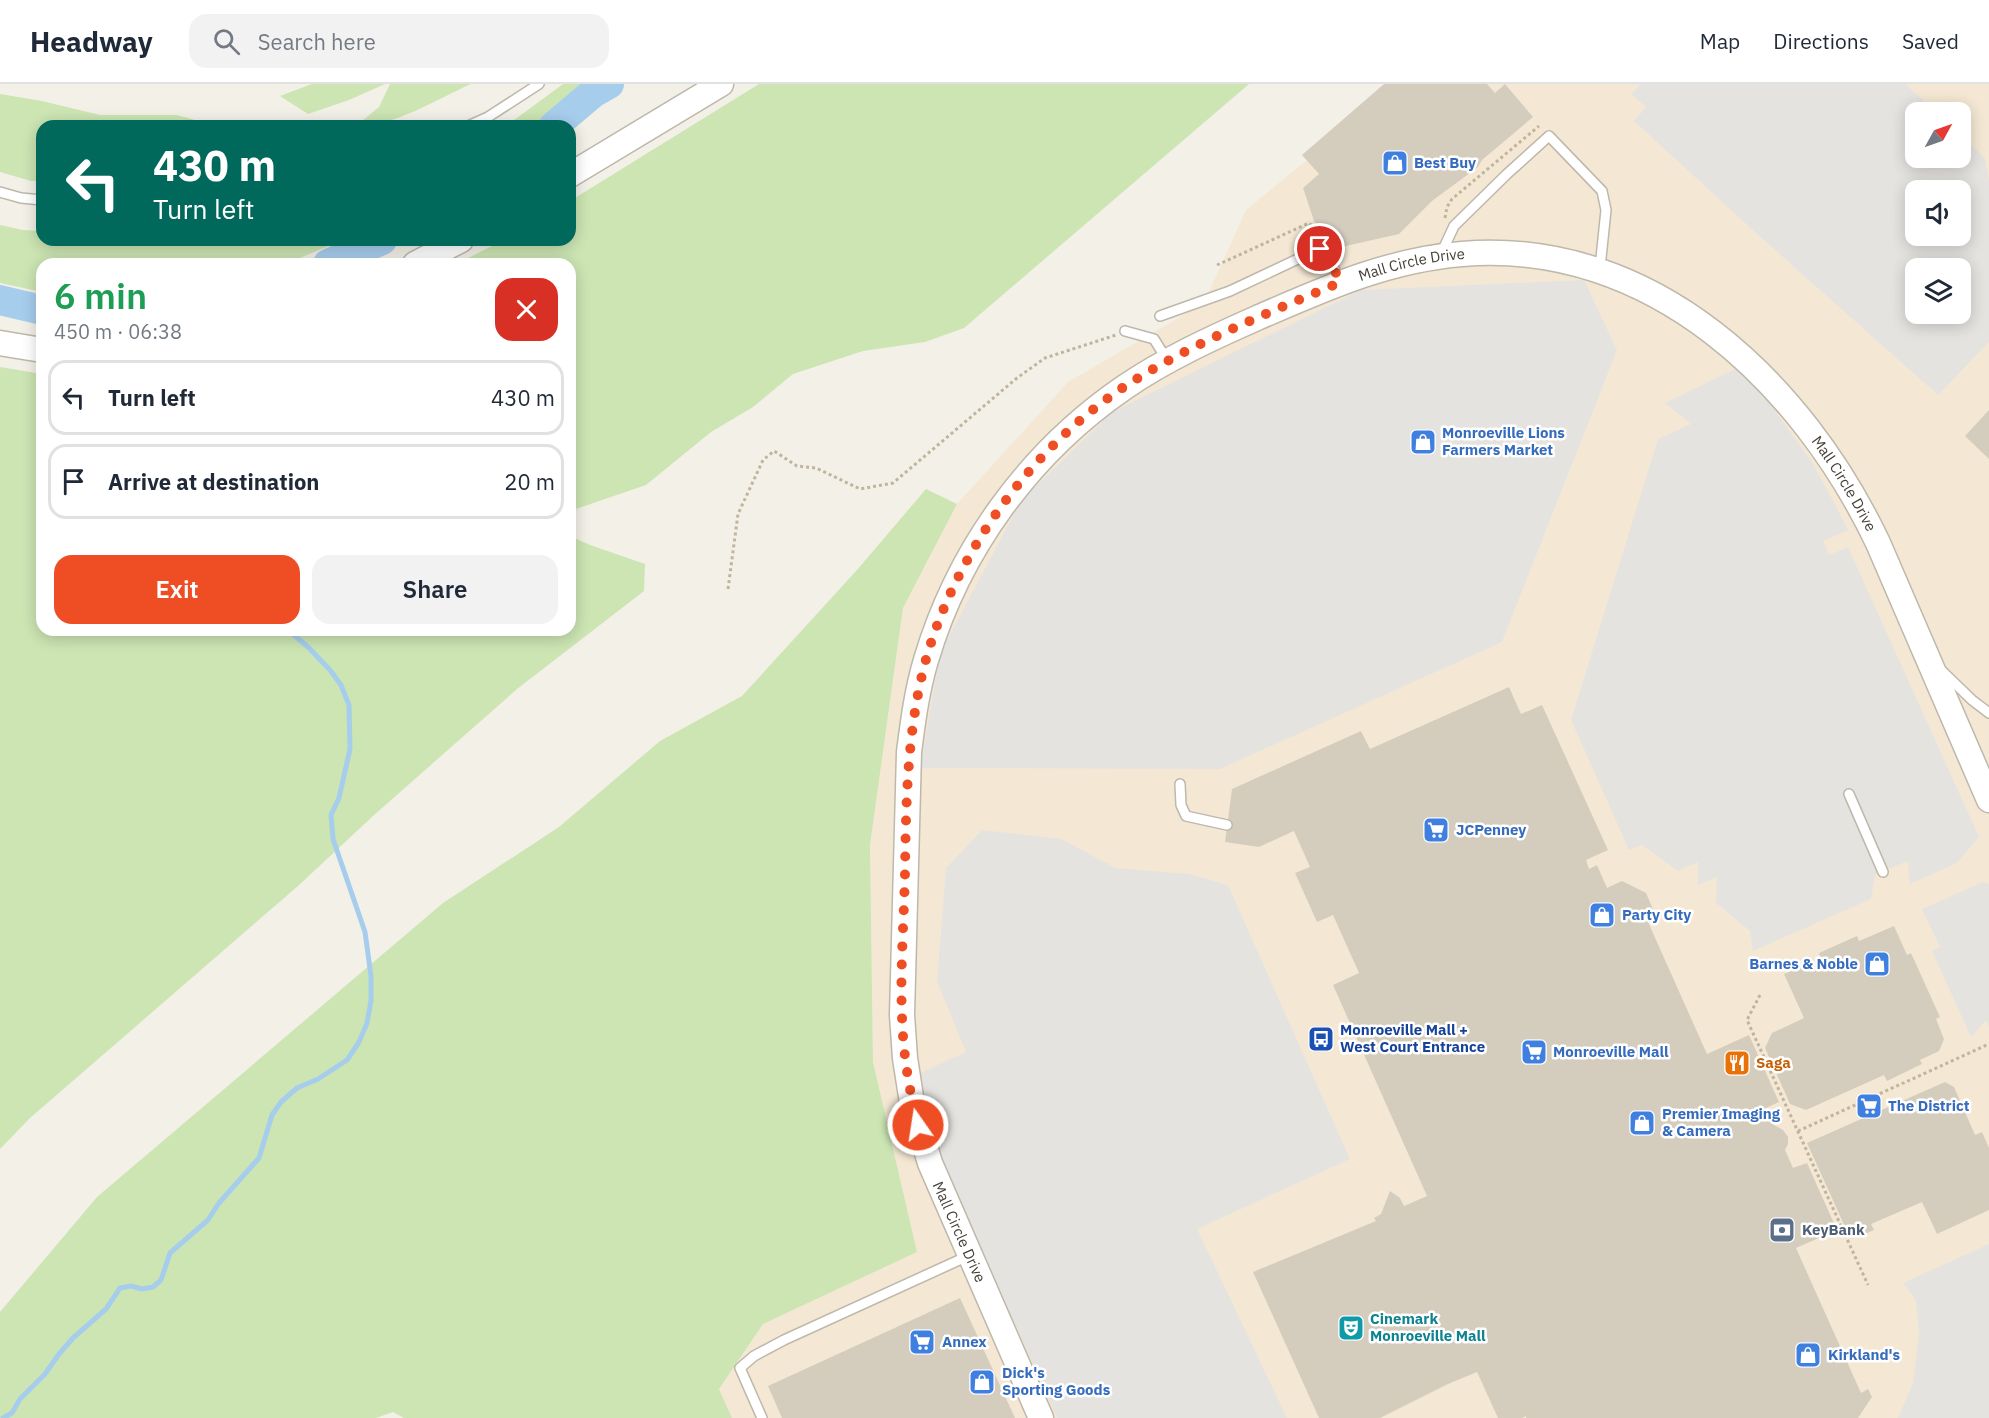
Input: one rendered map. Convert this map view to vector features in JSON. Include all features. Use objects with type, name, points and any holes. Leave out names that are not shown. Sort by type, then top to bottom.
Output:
[{"type":"street","points":[[576,171],[721,84]]},
{"type":"street","points":[[427,258],[450,246]]},
{"type":"street","name":"Mall Circle Drive","points":[[1041,1418],[930,1163],[912,1103],[905,1058],[902,1015],[909,752],[925,664],[943,610],[966,563],[991,522],[1028,474],[1079,422],[1128,385],[1167,361],[1228,331],[1339,283],[1380,269],[1440,257],[1489,253],[1519,254],[1543,257],[1622,279],[1685,312],[1710,329],[1748,362],[1800,417],[1826,452],[1863,510],[1987,790]]},
{"type":"street","points":[[0,343],[36,349]]},
{"type":"lane","points":[[481,120],[539,84]]},
{"type":"lane","points":[[1440,257],[1454,226],[1506,174],[1549,136],[1602,191],[1606,210],[1601,258],[1597,271]]},
{"type":"lane","points":[[0,192],[36,199]]},
{"type":"lane","points":[[1160,316],[1230,291],[1320,249],[1335,270],[1339,283]]},
{"type":"lane","points":[[1125,331],[1154,339],[1167,361]]},
{"type":"lane","points":[[1925,654],[1972,700],[1989,713]]},
{"type":"lane","points":[[1180,784],[1181,805],[1186,816],[1227,825]]},
{"type":"lane","points":[[1849,794],[1884,872]]},
{"type":"lane","points":[[762,1418],[740,1368],[754,1356],[784,1340],[969,1256]]},
{"type":"path","points":[[1441,222],[1444,223],[1447,207],[1452,199],[1539,126]]},
{"type":"path","points":[[1217,266],[1309,223],[1324,240]]},
{"type":"path","points":[[728,589],[738,514],[763,460],[774,451],[797,466],[816,468],[860,489],[892,483],[1017,378],[1045,358],[1125,331]]},
{"type":"path","points":[[1760,995],[1747,1020],[1868,1285]]},
{"type":"path","points":[[1798,1131],[1989,1044]]},
{"type":"shaded area","name":"Monroeville Mall","points":[[1400,84],[1989,84],[1989,1418],[732,1418],[719,1389],[763,1324],[917,1252],[873,1062],[870,845],[903,608],[957,504],[1068,382],[1204,303],[1246,210]]},
{"type":"shaded area","points":[[1641,84],[1905,84],[1925,102],[1905,102],[1905,168],[1971,168],[1971,145],[1985,158],[1989,180],[1989,342],[1938,395],[1634,121],[1646,107],[1631,94]]},
{"type":"shaded area","points":[[1584,280],[1617,350],[1502,642],[1220,769],[920,768],[940,653],[1021,501],[1112,412],[1361,290]]},
{"type":"shaded area","points":[[1735,369],[1761,392],[1810,459],[1828,491],[1848,530],[1823,541],[1829,555],[1848,547],[1979,837],[1957,863],[1910,884],[1908,861],[1875,875],[1871,899],[1753,951],[1750,931],[1716,903],[1717,877],[1698,885],[1698,862],[1678,871],[1642,845],[1629,850],[1571,720],[1658,439],[1691,424],[1665,403]]},
{"type":"shaded area","points":[[982,830],[1061,839],[1116,868],[1189,874],[1228,885],[1350,1159],[1197,1229],[1287,1418],[1057,1418],[937,1149],[920,1073],[966,1052],[937,982],[946,868]]},
{"type":"shaded area","points":[[1983,882],[1989,884],[1989,1026],[1986,1020],[1971,1037],[1932,951],[1940,947],[1922,909]]},
{"type":"shaded area","points":[[1989,1244],[1989,1418],[1898,1418],[1913,1383],[1919,1335],[1916,1300],[1903,1283]]},
{"type":"green space","points":[[312,84],[385,84],[349,100],[308,114],[280,96]]},
{"type":"green space","points":[[390,84],[471,84],[392,120],[363,120],[379,107]]},
{"type":"green space","points":[[563,84],[592,84],[541,120],[514,120]]},
{"type":"green space","points":[[759,84],[1249,84],[964,328],[925,342],[863,351],[793,374],[753,407],[711,432],[646,485],[576,509],[576,258],[468,258],[492,246],[576,246],[576,197]]},
{"type":"green space","points":[[0,94],[100,115],[177,115],[195,120],[36,120],[36,181],[0,172]]},
{"type":"green space","points":[[0,225],[36,231],[36,246],[328,246],[300,258],[36,258],[36,291],[0,283]]},
{"type":"green space","points":[[0,367],[36,373],[36,636],[576,636],[576,539],[645,564],[644,591],[517,689],[373,816],[298,886],[30,1118],[0,1149]]},
{"type":"green space","points":[[926,489],[957,504],[903,608],[870,845],[873,1062],[917,1252],[763,1324],[719,1389],[732,1418],[404,1418],[393,1412],[376,1418],[0,1418],[0,1312],[97,1197],[443,903],[559,827],[660,741],[742,696],[857,570]]},
{"type":"building","name":"Best Buy","points":[[1384,84],[1487,84],[1495,93],[1505,84],[1533,117],[1482,160],[1478,167],[1432,201],[1399,234],[1337,248],[1314,221],[1303,188],[1319,174],[1302,155]]},
{"type":"building","points":[[1989,410],[1989,459],[1965,436]]},
{"type":"building","name":"Monroeville Mall","points":[[1509,687],[1521,714],[1542,705],[1608,850],[1586,860],[1589,869],[1597,865],[1607,888],[1622,881],[1646,893],[1653,909],[1644,913],[1707,1054],[1749,1035],[1779,1102],[1766,1108],[1774,1125],[1783,1130],[1788,1137],[1785,1150],[1793,1168],[1807,1163],[1837,1230],[1796,1248],[1861,1393],[1868,1389],[1872,1397],[1858,1418],[1526,1418],[1526,1416],[1498,1418],[1477,1372],[1380,1418],[1319,1418],[1253,1272],[1376,1221],[1374,1218],[1381,1214],[1390,1191],[1400,1198],[1404,1206],[1427,1196],[1333,985],[1359,973],[1333,915],[1317,922],[1295,873],[1310,867],[1294,831],[1259,847],[1225,842],[1232,789],[1361,731],[1370,749]]},
{"type":"building","points":[[1894,926],[1907,955],[1911,953],[1940,1017],[1936,1019],[1944,1039],[1939,1051],[1920,1060],[1922,1064],[1887,1081],[1884,1075],[1806,1110],[1790,1104],[1765,1048],[1772,1033],[1804,1018],[1784,974],[1821,959],[1819,953],[1857,936],[1859,941]]},
{"type":"building","points":[[1945,1082],[1954,1087],[1975,1135],[1982,1132],[1989,1148],[1989,1210],[1937,1234],[1922,1202],[1871,1224],[1874,1230],[1863,1235],[1846,1229],[1807,1143]]},
{"type":"building","name":"Annex","points":[[960,1298],[1015,1418],[782,1418],[768,1386]]},
{"type":"waterway","points":[[561,120],[593,93],[609,84]]},
{"type":"waterway","points":[[342,258],[368,246]]},
{"type":"waterway","points":[[0,300],[36,309]]},
{"type":"waterway","points":[[3,1418],[12,1413],[20,1399],[45,1374],[73,1338],[106,1309],[120,1288],[153,1287],[161,1280],[170,1253],[208,1220],[219,1203],[259,1158],[272,1115],[281,1102],[297,1088],[318,1079],[347,1060],[359,1042],[367,1023],[371,1001],[371,976],[365,932],[333,839],[331,815],[339,798],[350,749],[349,705],[341,685],[330,670],[295,636]]},
{"type":"place","name":"Best Buy","points":[[1395,163]]},
{"type":"place","name":"Monroeville Lions Farmers Market","points":[[1423,442]]},
{"type":"place","name":"JCPenney","points":[[1436,830]]},
{"type":"place","name":"Party City","points":[[1602,915]]},
{"type":"place","name":"Barnes & Noble","points":[[1877,964]]},
{"type":"place","name":"Monroeville Mall + West Court Entrance","points":[[1321,1039]]},
{"type":"place","name":"Monroeville Mall","points":[[1534,1052]]},
{"type":"place","name":"Saga","points":[[1737,1063]]},
{"type":"place","name":"The District","points":[[1869,1106]]},
{"type":"place","name":"Premier Imaging & Camera","points":[[1642,1123]]},
{"type":"place","name":"KeyBank","points":[[1782,1230]]},
{"type":"place","name":"Cinemark Monroeville Mall","points":[[1351,1328]]},
{"type":"place","name":"Annex","points":[[922,1342]]},
{"type":"place","name":"Kirkland's","points":[[1808,1355]]},
{"type":"place","name":"Dick's Sporting Goods","points":[[982,1382]]},
{"type":"route","points":[[918,1125],[905,1058],[902,1015],[907,782],[918,694],[925,664],[943,610],[970,555],[991,522],[1021,483],[1079,422],[1154,368],[1228,331],[1339,283],[1335,270],[1320,249]]}]
